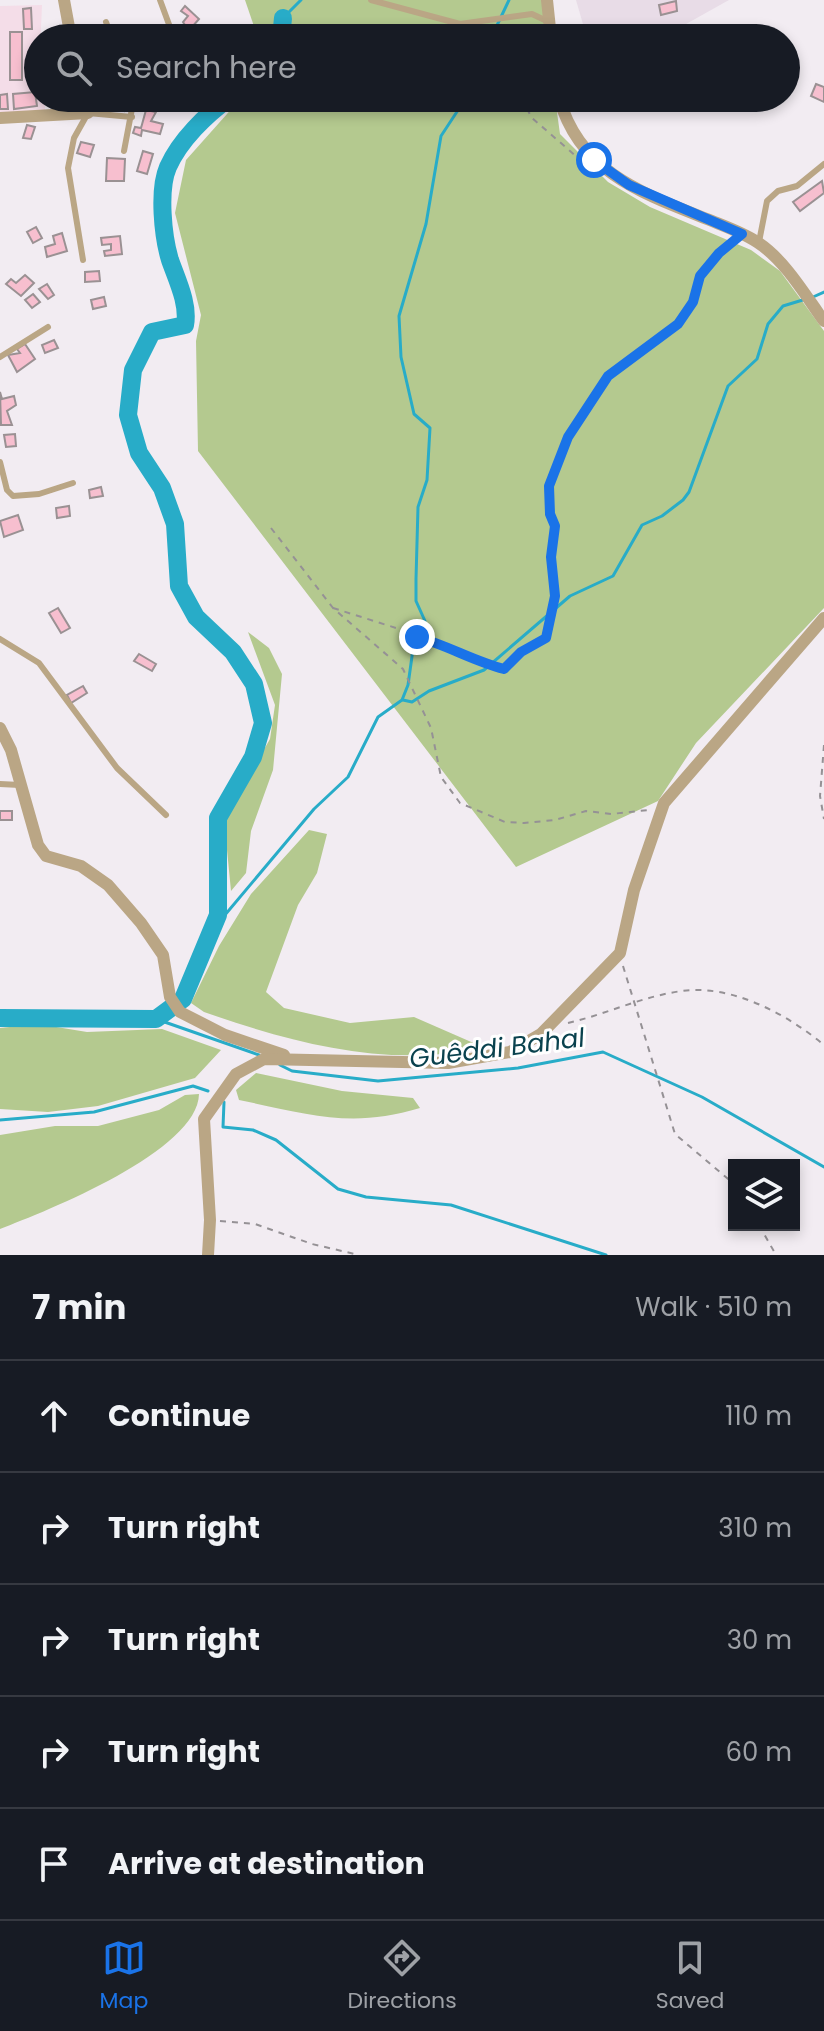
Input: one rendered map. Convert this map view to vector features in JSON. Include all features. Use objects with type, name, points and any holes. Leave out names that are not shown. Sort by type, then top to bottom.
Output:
[{"type":"street","points":[[64,0],[68,24]]},
{"type":"street","points":[[547,0],[549,22]]},
{"type":"street","points":[[563,112],[567,126],[594,160],[629,185],[759,242],[786,270],[824,321]]},
{"type":"street","points":[[0,118],[88,113]]},
{"type":"street","points":[[208,1255],[210,1220],[204,1119],[236,1074],[264,1059],[448,1063],[510,1052],[541,1034],[620,953],[634,890],[664,803],[824,618]]},
{"type":"street","points":[[0,728],[22,785],[38,845],[46,856],[81,866],[108,885],[141,923],[163,955],[170,997],[180,1012],[225,1035],[294,1058]]},
{"type":"lane","points":[[160,0],[169,24]]},
{"type":"lane","points":[[371,0],[460,24],[532,14],[549,22]]},
{"type":"lane","points":[[124,151],[133,112]]},
{"type":"lane","points":[[83,260],[68,168],[74,138],[88,113],[132,117]]},
{"type":"lane","points":[[759,242],[767,201],[778,191],[797,186],[824,164]]},
{"type":"lane","points":[[0,357],[48,327]]},
{"type":"lane","points":[[0,462],[9,494]]},
{"type":"lane","points":[[0,497],[39,494],[73,483]]},
{"type":"lane","points":[[0,639],[39,663],[117,768],[166,815]]},
{"type":"lane","points":[[0,784],[22,785]]},
{"type":"path","points":[[529,112],[573,154],[594,160]]},
{"type":"path","points":[[333,608],[437,641],[465,658],[504,669],[521,652],[546,638],[555,596],[551,557],[555,526],[550,514],[549,486],[568,437],[608,376],[678,324],[693,302],[700,276],[719,253],[742,234]]},
{"type":"path","points":[[271,528],[333,608],[403,669],[431,728],[441,777],[460,803],[505,822],[524,823],[555,820],[586,811],[611,814],[648,811],[664,803]]},
{"type":"path","points":[[824,745],[820,796],[824,819]]},
{"type":"path","points":[[620,953],[675,1134],[728,1179]]},
{"type":"path","points":[[562,1024],[685,990],[728,993],[771,1011],[824,1045]]},
{"type":"path","points":[[210,1220],[255,1224],[312,1244],[359,1255]]},
{"type":"path","points":[[762,1231],[776,1255]]},
{"type":"shaded area","points":[[576,0],[729,0],[686,24],[583,24]]},
{"type":"shaded area","points":[[42,5],[41,24],[24,24],[24,112],[30,112],[0,114],[0,6]]},
{"type":"green space","points":[[245,0],[544,0],[546,24],[253,24]]},
{"type":"green space","points":[[229,112],[557,112],[560,134],[608,182],[650,207],[751,250],[780,271],[824,331],[824,608],[696,743],[658,801],[516,867],[198,451],[196,341],[201,315],[175,213],[186,160]]},
{"type":"green space","points":[[248,632],[269,648],[282,674],[273,770],[251,831],[246,873],[231,891],[224,819],[270,739],[275,705]]},
{"type":"green space","points":[[309,830],[327,834],[317,873],[298,905],[266,992],[284,1008],[350,1023],[414,1017],[485,1048],[449,1054],[413,1055],[342,1050],[238,1024],[204,1012],[191,1003],[219,946],[251,894]]},
{"type":"green space","points":[[38,1024],[87,1032],[162,1029],[221,1050],[195,1078],[98,1106],[48,1112],[0,1109],[0,1028]]},
{"type":"green space","points":[[256,1073],[342,1091],[413,1098],[420,1108],[372,1118],[351,1118],[308,1114],[239,1100],[236,1090]]},
{"type":"green space","points":[[199,1094],[192,1115],[174,1137],[148,1157],[83,1193],[0,1229],[0,1135],[55,1126],[98,1126],[159,1110],[185,1095]]},
{"type":"building","points":[[676,1],[677,11],[661,15],[659,5]]},
{"type":"building","points":[[185,6],[199,19],[195,24],[184,24],[188,16],[181,11]]},
{"type":"building","points":[[31,8],[32,24],[24,24],[24,29],[23,9]]},
{"type":"building","points":[[10,32],[22,32],[22,80],[10,80]]},
{"type":"building","points":[[816,84],[824,87],[824,102],[811,96]]},
{"type":"building","points":[[24,93],[24,108],[14,109],[13,94]]},
{"type":"building","points":[[7,94],[8,109],[0,109],[0,95]]},
{"type":"building","points":[[145,112],[156,112],[151,121],[163,124],[160,134],[142,130],[141,136],[133,133],[135,127],[141,128]]},
{"type":"building","points":[[27,125],[35,127],[31,139],[23,138]]},
{"type":"building","points":[[81,142],[94,145],[90,157],[77,153]]},
{"type":"building","points":[[143,151],[153,154],[147,174],[137,171]]},
{"type":"building","points":[[107,158],[125,159],[124,181],[106,181]]},
{"type":"building","points":[[822,181],[824,193],[800,211],[793,202]]},
{"type":"building","points":[[36,227],[42,238],[33,243],[27,232]]},
{"type":"building","points":[[62,233],[67,251],[47,257],[45,247],[55,244],[53,236]]},
{"type":"building","points":[[120,236],[122,254],[105,256],[104,251],[111,250],[111,244],[102,245],[101,238]]},
{"type":"building","points":[[99,271],[100,281],[85,282],[85,272]]},
{"type":"building","points":[[25,275],[34,283],[21,296],[6,284],[11,279],[16,283]]},
{"type":"building","points":[[47,284],[54,295],[48,299],[39,289]]},
{"type":"building","points":[[33,294],[40,302],[32,308],[25,300]]},
{"type":"building","points":[[104,297],[106,306],[93,309],[91,300]]},
{"type":"building","points":[[54,340],[58,348],[45,353],[42,345]]},
{"type":"building","points":[[25,344],[35,359],[17,372],[8,355],[20,353],[17,349]]},
{"type":"building","points":[[0,392],[2,399],[14,396],[16,405],[7,411],[12,425],[1,425]]},
{"type":"building","points":[[15,434],[16,446],[6,447],[4,435]]},
{"type":"building","points":[[101,487],[103,496],[90,498],[89,490]]},
{"type":"building","points":[[69,506],[70,516],[57,518],[56,508]]},
{"type":"building","points":[[18,515],[23,530],[4,537],[0,521]]},
{"type":"building","points":[[58,608],[70,628],[61,633],[49,613]]},
{"type":"building","points":[[139,654],[156,664],[152,671],[134,661]]},
{"type":"building","points":[[83,686],[87,693],[71,703],[67,695]]},
{"type":"building","points":[[0,811],[12,811],[12,820],[0,820]]},
{"type":"waterway","points":[[283,18],[301,0]]},
{"type":"waterway","points":[[498,24],[509,0]]},
{"type":"waterway","points":[[282,24],[283,18]]},
{"type":"waterway","points":[[0,1018],[156,1019],[183,999],[218,915],[218,818],[253,757],[263,723],[254,684],[233,652],[196,617],[179,586],[175,524],[162,488],[139,453],[128,415],[133,370],[152,332],[185,325],[184,300],[165,239],[163,188],[168,167],[179,147],[211,112]]},
{"type":"waterway","points":[[214,928],[314,809],[348,777],[378,717],[402,700],[408,685],[414,642],[425,621],[416,601],[416,579],[418,507],[427,480],[430,428],[414,414],[401,357],[399,316],[426,224],[441,136],[457,112]]},
{"type":"waterway","points":[[813,297],[824,292]]},
{"type":"waterway","points":[[403,700],[412,702],[429,691],[484,670],[570,596],[613,576],[642,525],[662,516],[689,492],[728,386],[757,359],[768,324],[783,306],[806,299]]},
{"type":"waterway","name":"Guêddi Bahal","points":[[156,1019],[259,1055]]},
{"type":"waterway","name":"Guêddi Bahal","points":[[280,1065],[292,1071],[378,1081],[518,1068],[603,1052],[702,1097],[824,1167]]},
{"type":"waterway","points":[[0,1120],[94,1112],[193,1086],[208,1091]]},
{"type":"waterway","points":[[224,1102],[223,1127],[253,1130],[276,1140],[338,1189],[366,1197],[451,1205],[606,1255]]},
{"type":"route","points":[[417,637],[437,641],[465,658],[504,669],[521,652],[546,638],[550,631],[555,596],[551,557],[555,526],[550,514],[549,486],[568,437],[608,376],[678,324],[693,302],[699,289],[700,276],[707,265],[742,234],[629,185],[594,160]]}]
